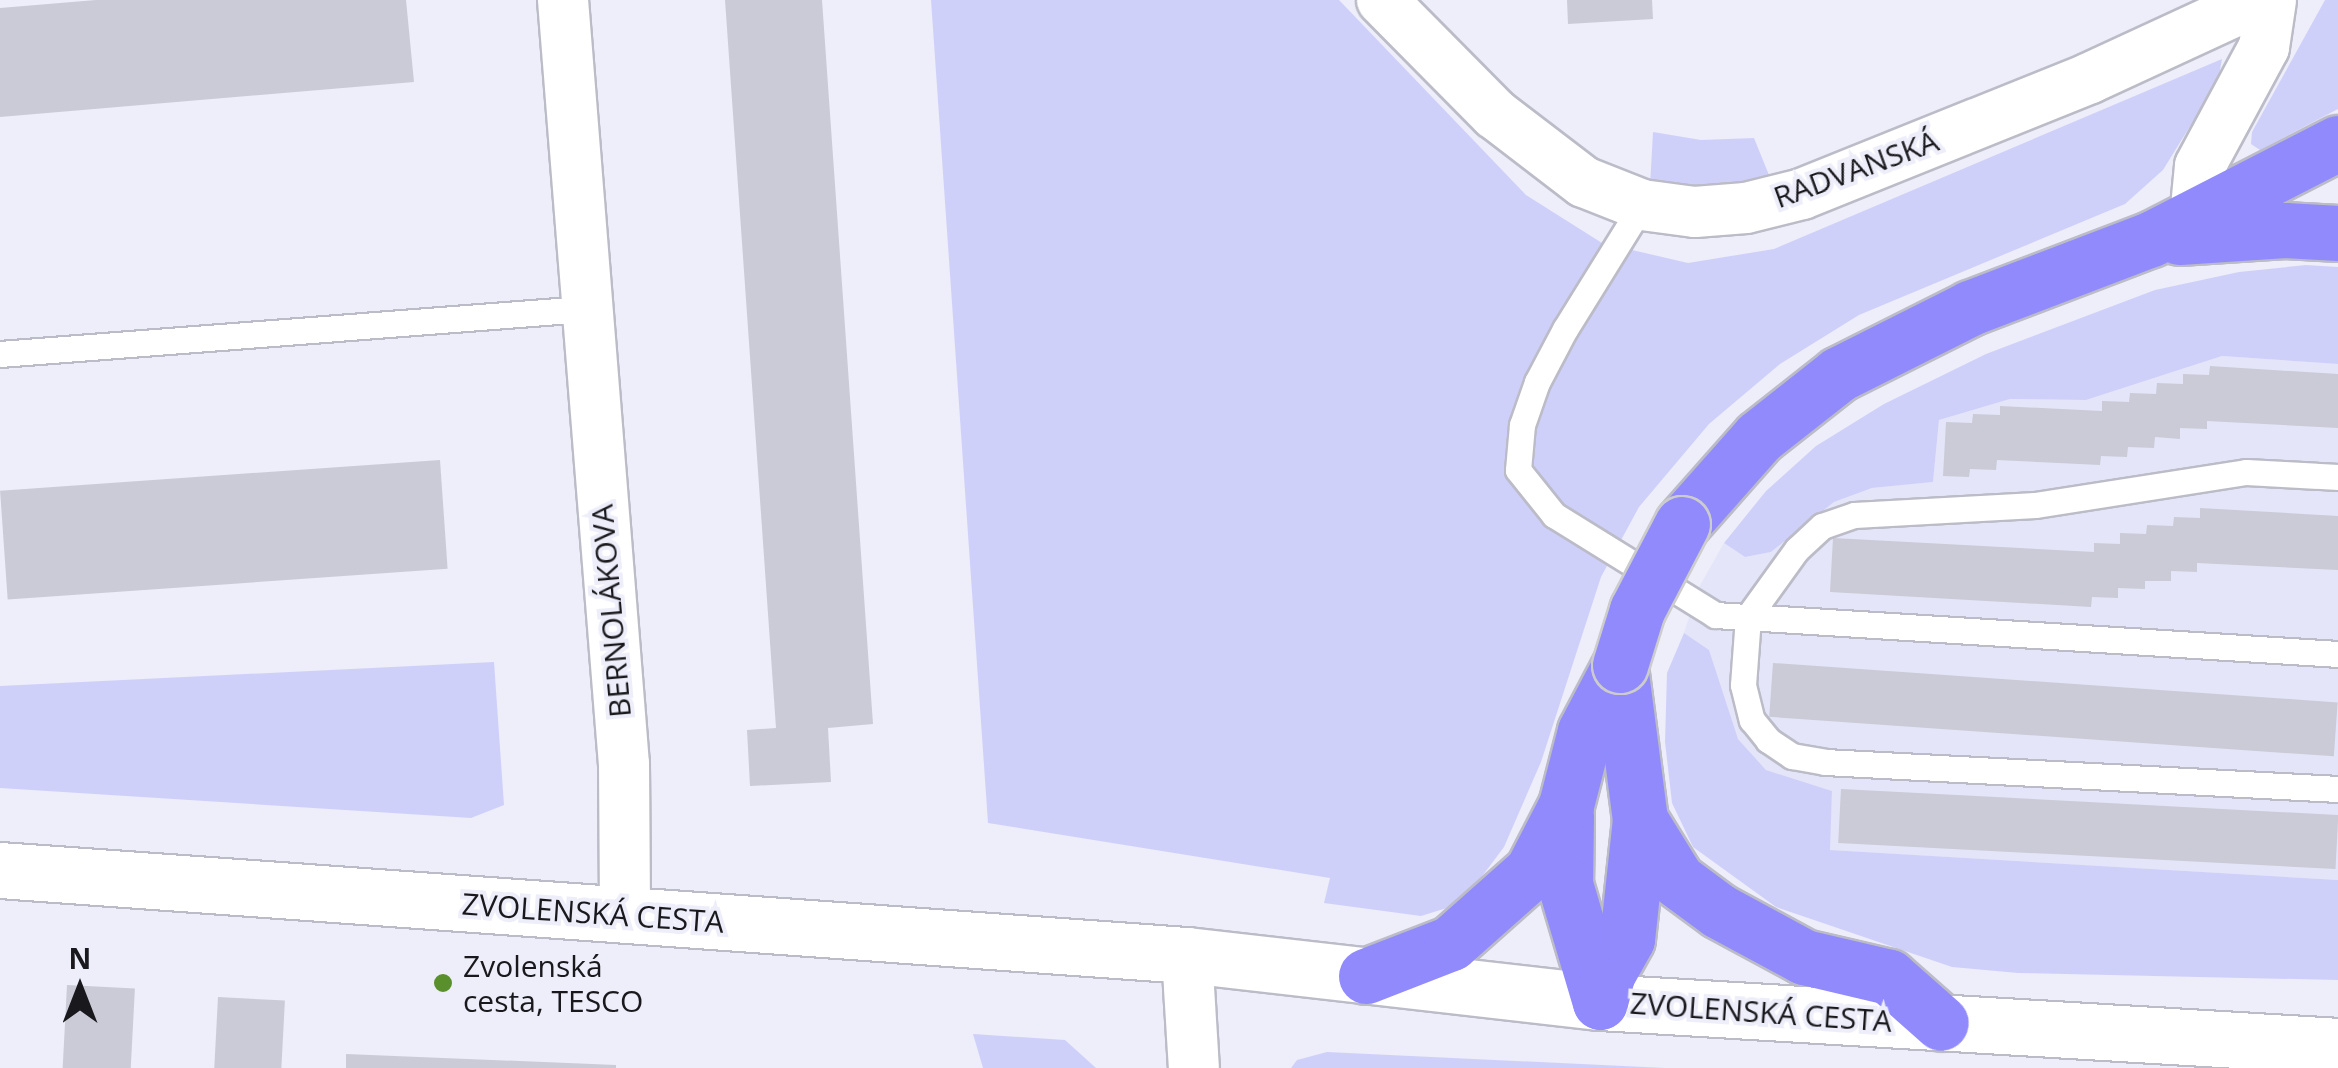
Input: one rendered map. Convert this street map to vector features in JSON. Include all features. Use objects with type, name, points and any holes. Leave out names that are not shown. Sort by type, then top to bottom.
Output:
[{"type":"highway","points":[[1366,976],[1450,943],[1497,906],[1532,871],[1566,805],[1585,731],[1620,666],[1637,610],[1682,524],[1759,437],[1839,374],[1970,308],[2173,229],[2338,143]]},
{"type":"highway","points":[[2173,229],[2338,233]]},
{"type":"highway","points":[[1600,1002],[1626,939],[1640,820],[1620,666]]},
{"type":"highway","points":[[1566,805],[1565,884],[1600,1002]]},
{"type":"highway","points":[[1640,820],[1677,880],[1719,911],[1804,958],[1889,976],[1941,1023]]},
{"type":"main road","name":"ZVOLENSKÁ CESTA","points":[[0,870],[1187,956],[1600,1002],[2317,1045]]},
{"type":"street","name":"BERNOLÁKOVA","points":[[563,0],[584,309],[624,764],[625,914]]},
{"type":"street","name":"RADVANSKÁ","points":[[1382,0],[1495,114],[1584,182],[1642,204],[1694,212],[1746,208],[1802,194],[2090,78],[2259,0]]},
{"type":"street","points":[[2173,229],[2200,166],[2264,47],[2271,0]]},
{"type":"street","points":[[1187,956],[1194,1068]]},
{"type":"lane","points":[[1642,204],[1537,382],[1522,426],[1518,470],[1554,515],[1715,614],[2338,654]]},
{"type":"lane","points":[[0,354],[584,309]]},
{"type":"lane","points":[[2338,477],[2246,472],[2035,505],[1854,515],[1822,526],[1797,549],[1748,618],[1744,685],[1752,720],[1768,740],[1792,756],[1825,762],[2338,789]]},
{"type":"shaded area","points":[[931,0],[1339,0],[1526,195],[1602,243],[1688,263],[1774,249],[2222,59],[2218,81],[2163,170],[2125,204],[1859,315],[1780,364],[1709,424],[1639,507],[1601,577],[1541,762],[1504,847],[1477,883],[1450,907],[1421,916],[1324,903],[1330,878],[988,823]]},
{"type":"shaded area","points":[[2325,0],[2338,0],[2338,109],[2260,150],[2251,144],[2252,132]]},
{"type":"shaded area","points":[[1653,132],[1701,140],[1754,138],[1771,180],[1743,188],[1650,186]]},
{"type":"shaded area","points":[[2306,265],[2338,267],[2338,364],[2222,356],[2086,400],[2010,399],[1939,420],[1933,482],[1872,488],[1834,502],[1771,552],[1745,557],[1724,543],[1766,491],[1816,446],[1884,404],[1986,354],[2155,290],[2239,272]]},
{"type":"shaded area","points":[[2222,356],[2338,364],[2338,880],[1829,850],[1832,791],[1766,770],[1738,739],[1684,633],[1698,589],[1724,543],[1745,557],[1771,552],[1834,502],[1872,488],[1933,482],[1939,420],[2010,399],[2086,400]]},
{"type":"shaded area","points":[[1684,633],[1709,650],[1738,739],[1766,770],[1832,791],[1830,850],[2338,880],[2338,980],[2018,973],[1952,967],[1776,907],[1693,847],[1672,803],[1665,742],[1667,673]]},
{"type":"shaded area","points":[[494,662],[504,805],[471,818],[0,788],[0,686]]},
{"type":"shaded area","points":[[973,1034],[1065,1040],[1096,1068],[983,1068]]},
{"type":"shaded area","points":[[1327,1052],[1665,1068],[1291,1068],[1297,1060]]},
{"type":"building","points":[[96,0],[406,0],[414,82],[0,117],[0,8]]},
{"type":"building","points":[[725,0],[822,0],[873,724],[828,728],[831,782],[750,786],[747,730],[776,728]]},
{"type":"building","points":[[1567,0],[1652,0],[1653,19],[1568,24]]},
{"type":"building","points":[[2210,366],[2338,374],[2338,428],[2207,421],[2207,429],[2180,428],[2180,439],[2155,437],[2154,448],[2128,447],[2127,457],[2101,456],[2100,465],[1997,460],[1996,470],[1970,469],[1969,477],[1943,476],[1946,422],[1972,423],[1973,414],[2000,415],[2000,406],[2102,411],[2102,401],[2129,402],[2130,393],[2156,394],[2157,383],[2183,384],[2183,374],[2209,375]]},
{"type":"building","points":[[440,460],[448,569],[8,599],[0,491]]},
{"type":"building","points":[[2200,508],[2338,516],[2338,570],[2197,563],[2197,572],[2171,571],[2171,581],[2145,581],[2145,589],[2118,588],[2118,598],[2092,597],[2091,607],[1830,592],[1833,538],[2094,552],[2094,543],[2120,544],[2120,533],[2146,534],[2147,525],[2173,526],[2174,517],[2200,518]]},
{"type":"building","points":[[1773,663],[2338,702],[2334,756],[1769,717]]},
{"type":"building","points":[[1841,789],[2338,815],[2335,869],[1838,843]]},
{"type":"building","points":[[67,985],[135,989],[131,1068],[63,1068]]},
{"type":"building","points":[[218,997],[285,1001],[281,1068],[214,1068]]},
{"type":"building","points":[[346,1054],[616,1065],[616,1068],[346,1068]]},
{"type":"place","name":"Zvolenská cesta, TESCO","points":[[443,983]]}]
